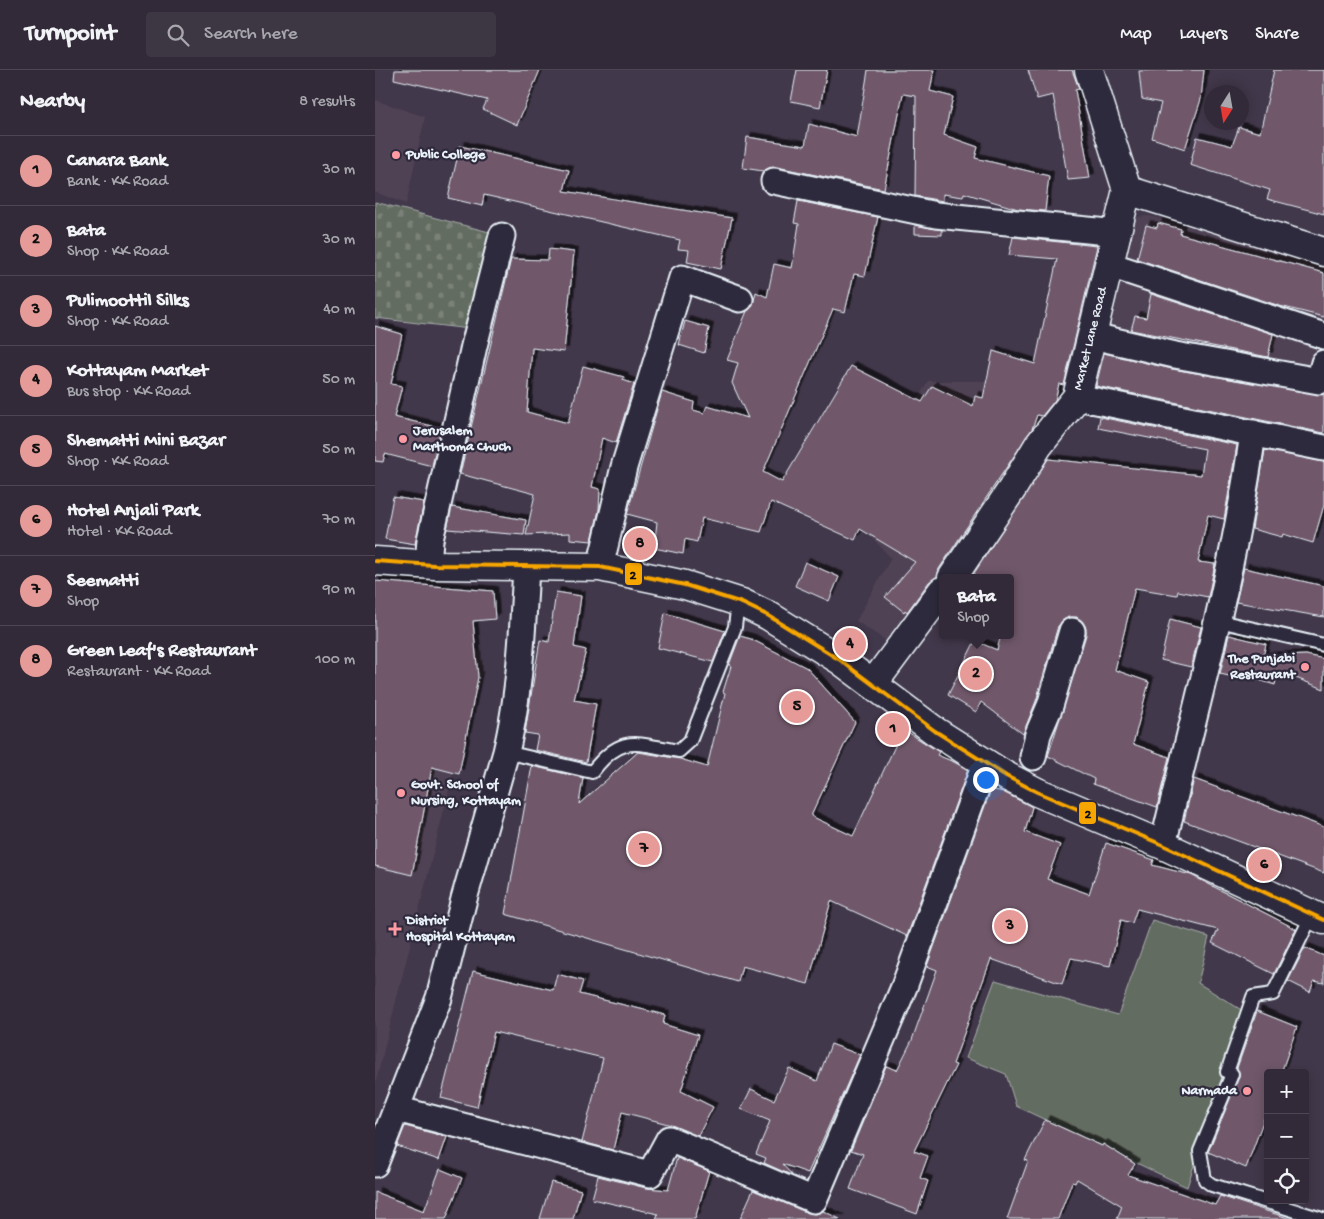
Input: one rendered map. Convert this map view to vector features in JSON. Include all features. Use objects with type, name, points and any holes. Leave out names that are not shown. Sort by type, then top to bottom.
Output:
[{"type":"main road","name":"Market Lane Road","points":[[955,574],[1012,489],[1038,446],[1077,396],[1093,336],[1127,190],[1089,70]]},
{"type":"main road","points":[[1127,190],[1324,252]]},
{"type":"main road","points":[[375,561],[600,567],[658,578],[738,602],[776,620],[873,684],[935,731],[1006,776],[1037,792],[1163,845],[1318,917]]},
{"type":"main road","points":[[873,684],[939,594]]},
{"type":"street","points":[[774,180],[937,215],[1118,233]]},
{"type":"street","points":[[428,563],[430,540],[474,346],[502,236]]},
{"type":"street","points":[[1110,265],[1324,336]]},
{"type":"street","points":[[600,567],[623,467],[682,278],[739,299]]},
{"type":"street","points":[[1093,336],[1175,354],[1319,381],[1324,363]]},
{"type":"street","points":[[1077,396],[1324,448]]},
{"type":"street","points":[[1163,845],[1219,621],[1246,485],[1253,433]]},
{"type":"street","points":[[375,1164],[439,998],[464,900],[506,752],[511,731],[520,657],[527,566]]},
{"type":"street","points":[[1033,757],[1038,734],[1073,631]]},
{"type":"street","points":[[396,1109],[649,1174],[669,1139],[814,1200],[905,987],[984,767]]},
{"type":"lane","points":[[506,752],[592,772],[606,754],[627,743],[679,751],[691,741],[735,627],[738,602]]},
{"type":"lane","points":[[1219,621],[1324,645]]},
{"type":"lane","points":[[1318,917],[1273,994],[1253,997],[1227,1072],[1232,1074],[1200,1151],[1205,1180],[1212,1185],[1322,1219]]},
{"type":"shaded area","name":"Public College","points":[[375,100],[425,117],[406,204],[375,192]]},
{"type":"shaded area","points":[[1149,216],[1324,264],[1324,442],[1092,394],[1136,217]]},
{"type":"shaded area","points":[[928,381],[984,381],[1060,402],[891,644],[856,621],[891,558],[861,526],[867,489]]},
{"type":"shaded area","name":"District Hospital Kottayam","points":[[375,641],[481,652],[483,670],[453,774],[375,1085]]},
{"type":"green space","points":[[375,202],[493,233],[470,329],[375,318]]},
{"type":"green space","points":[[1152,920],[1209,937],[1198,983],[1243,1011],[1187,1187],[1016,1106],[1006,1074],[966,1058],[995,980],[1118,1015]]},
{"type":"building","points":[[395,70],[540,70],[517,125],[483,109],[487,100],[394,79]]},
{"type":"building","points":[[797,70],[827,70],[820,107],[791,101]]},
{"type":"building","points":[[868,70],[934,70],[930,91],[953,97],[944,135],[978,147],[975,158],[1049,176],[1045,211],[1018,209],[964,193],[963,197],[943,194],[943,201],[915,196],[916,96],[903,94],[884,189],[777,167],[763,171],[743,168],[747,137],[805,146],[809,124],[857,137]]},
{"type":"building","points":[[1028,70],[1072,70],[1079,89],[1075,90],[1090,178],[1068,180],[1053,95],[1037,99]]},
{"type":"building","points":[[1204,70],[1201,99],[1185,149],[1152,138],[1161,103],[1142,99],[1139,71]]},
{"type":"building","points":[[1274,70],[1324,70],[1324,214],[1267,199],[1270,190],[1190,165],[1197,137],[1232,146],[1238,130],[1249,130],[1260,133]]},
{"type":"building","points":[[460,146],[569,170],[564,191],[732,218],[721,269],[687,262],[689,250],[678,249],[680,240],[484,195],[482,206],[448,198]]},
{"type":"building","points":[[798,201],[878,217],[865,276],[854,274],[845,312],[833,309],[763,472],[782,482],[851,366],[922,402],[932,386],[973,406],[975,396],[983,398],[993,351],[1035,364],[1057,259],[1009,255],[1013,237],[1097,246],[1064,385],[1059,384],[1055,400],[1042,416],[1037,415],[1032,429],[939,569],[937,576],[929,582],[907,612],[905,610],[904,612],[885,597],[915,562],[860,529],[855,540],[771,502],[761,532],[702,518],[697,542],[685,539],[683,554],[654,548],[657,522],[627,514],[662,392],[694,402],[693,410],[704,413],[707,406],[748,418],[732,383],[738,363],[727,360],[747,311],[753,304],[756,292],[767,297],[774,264],[792,268],[799,224],[794,223]]},
{"type":"building","points":[[1158,223],[1181,229],[1180,234],[1324,273],[1324,317],[1280,306],[1137,259],[1146,225],[1157,228]]},
{"type":"building","points":[[915,225],[942,230],[942,235],[915,234]]},
{"type":"building","points":[[549,249],[574,252],[564,352],[532,348],[527,412],[568,423],[583,366],[624,377],[623,380],[634,384],[616,443],[602,438],[592,487],[600,489],[599,510],[592,541],[570,539],[570,533],[526,535],[535,494],[460,474],[511,259],[548,260]]},
{"type":"building","points":[[1151,294],[1273,334],[1268,357],[1131,330],[1135,316],[1146,318]]},
{"type":"building","points":[[685,321],[709,328],[704,353],[679,345]]},
{"type":"building","points":[[375,326],[402,334],[391,384],[402,386],[394,417],[441,428],[432,466],[385,454],[383,462],[375,461]]},
{"type":"building","points":[[1104,353],[1172,369],[1324,395],[1324,433],[1096,386]]},
{"type":"building","points":[[1100,417],[1237,445],[1224,519],[1208,515],[1198,562],[1215,564],[1208,597],[1178,591],[1177,595],[1135,588],[1115,670],[1149,682],[1133,744],[1169,757],[1157,807],[1093,784],[1094,779],[1048,756],[1086,635],[1086,627],[1077,617],[1068,617],[1058,626],[1036,701],[1023,734],[981,702],[976,712],[948,695],[975,641],[997,650],[1000,639],[1014,639],[1014,574],[974,574],[1048,459],[1201,475],[1205,449],[1098,428]]},
{"type":"building","points":[[1265,450],[1324,462],[1324,505],[1313,543],[1283,534],[1282,537],[1252,529]]},
{"type":"building","points":[[393,497],[424,502],[415,544],[385,539]]},
{"type":"building","points":[[452,507],[526,520],[524,535],[447,529]]},
{"type":"building","points":[[805,562],[839,577],[829,601],[795,586]]},
{"type":"building","points":[[1244,568],[1324,586],[1324,617],[1236,602]]},
{"type":"building","name":"District Hospital Kottayam","points":[[375,581],[493,591],[495,619],[473,621],[478,677],[459,774],[432,767],[412,875],[375,866]]},
{"type":"building","points":[[556,592],[581,596],[574,647],[586,650],[574,700],[596,704],[586,762],[535,750],[538,735],[525,733],[540,640],[549,642]]},
{"type":"building","points":[[665,613],[725,631],[713,662],[658,648]]},
{"type":"building","points":[[1170,619],[1201,627],[1191,667],[1161,660]]},
{"type":"building","points":[[1229,635],[1266,644],[1263,657],[1306,655],[1324,659],[1324,689],[1278,671],[1275,685],[1239,674],[1238,678],[1220,674]]},
{"type":"building","points":[[740,636],[751,639],[807,668],[855,722],[811,816],[853,836],[903,729],[939,752],[937,755],[968,770],[907,936],[831,901],[808,984],[742,966],[738,982],[505,914],[532,766],[583,778],[579,804],[638,752],[680,759],[707,767],[725,693],[723,692],[731,666],[729,665]]},
{"type":"building","points":[[1194,779],[1324,827],[1324,873],[1184,821]]},
{"type":"building","points":[[991,789],[1003,792],[1032,807],[1025,832],[1060,845],[1047,879],[1089,894],[1106,843],[1154,860],[1152,865],[1191,875],[1296,929],[1274,974],[1212,943],[1218,930],[1137,909],[1132,923],[1121,920],[1110,966],[1071,958],[1062,984],[991,959],[953,1064],[956,1065],[914,1151],[928,1156],[920,1178],[928,1181],[917,1214],[850,1189],[863,1154],[851,1150],[886,1066],[897,1070],[912,1040],[937,970],[927,966]]},
{"type":"building","points":[[1305,948],[1324,956],[1324,983],[1314,981],[1310,992],[1288,981]]},
{"type":"building","points":[[473,971],[553,990],[557,974],[583,981],[579,994],[665,1015],[663,1024],[698,1035],[681,1091],[713,1107],[698,1136],[668,1124],[622,1112],[613,1150],[582,1142],[603,1058],[494,1032],[477,1107],[441,1098]]},
{"type":"building","name":"Narmada","points":[[1257,1011],[1297,1027],[1282,1069],[1264,1069],[1264,1119],[1246,1168],[1208,1152],[1239,1077],[1237,1068]]},
{"type":"building","points":[[831,1044],[860,1055],[808,1173],[782,1164],[793,1176],[764,1163],[766,1158],[756,1154],[770,1121],[741,1109],[751,1089],[774,1100],[789,1068],[817,1081]]},
{"type":"building","points":[[1045,1120],[1102,1146],[1103,1144],[1135,1164],[1128,1175],[1215,1205],[1220,1196],[1291,1219],[1117,1219],[1122,1206],[1077,1179],[1075,1183],[1072,1182],[1058,1219],[1007,1219],[1028,1161],[1025,1160]]},
{"type":"building","points":[[405,1126],[447,1137],[439,1160],[397,1146]]},
{"type":"building","points":[[677,1158],[709,1171],[695,1219],[656,1219],[658,1214],[592,1199],[598,1176],[646,1188],[668,1190]]},
{"type":"building","points":[[440,1169],[462,1178],[446,1219],[375,1219],[375,1192],[424,1211]]},
{"type":"building","points":[[551,1182],[581,1190],[573,1219],[540,1219]]},
{"type":"building","points":[[753,1190],[808,1213],[816,1214],[823,1211],[840,1219],[740,1219]]},
{"type":"transit line","name":"2","points":[[375,561],[434,565],[600,567],[685,585],[742,603],[769,616],[840,660],[935,731],[1006,776],[1037,792],[1163,845],[1324,920]]},
{"type":"place","name":"Public College","points":[[396,155]]},
{"type":"place","name":"Jerusalem Marthoma Chuch","points":[[403,439]]},
{"type":"place","name":"Green Leaf's Restaurant","points":[[640,544]]},
{"type":"place","name":"Kottayam Market","points":[[850,644]]},
{"type":"place","name":"The Punjabi Restaurant","points":[[1305,667]]},
{"type":"place","name":"Bata","points":[[976,674]]},
{"type":"place","name":"Shematti Mini Bazar","points":[[797,707]]},
{"type":"place","name":"Canara Bank","points":[[893,729]]},
{"type":"place","name":"Govt. School of Nursing, Kottayam","points":[[401,793]]},
{"type":"place","name":"Seematti","points":[[644,849]]},
{"type":"place","name":"Hotel Anjali Park","points":[[1264,865]]},
{"type":"place","name":"Pulimoottil Silks","points":[[1010,926]]},
{"type":"place","name":"District Hospital Kottayam","points":[[395,929]]},
{"type":"place","name":"Narmada","points":[[1247,1091]]}]
